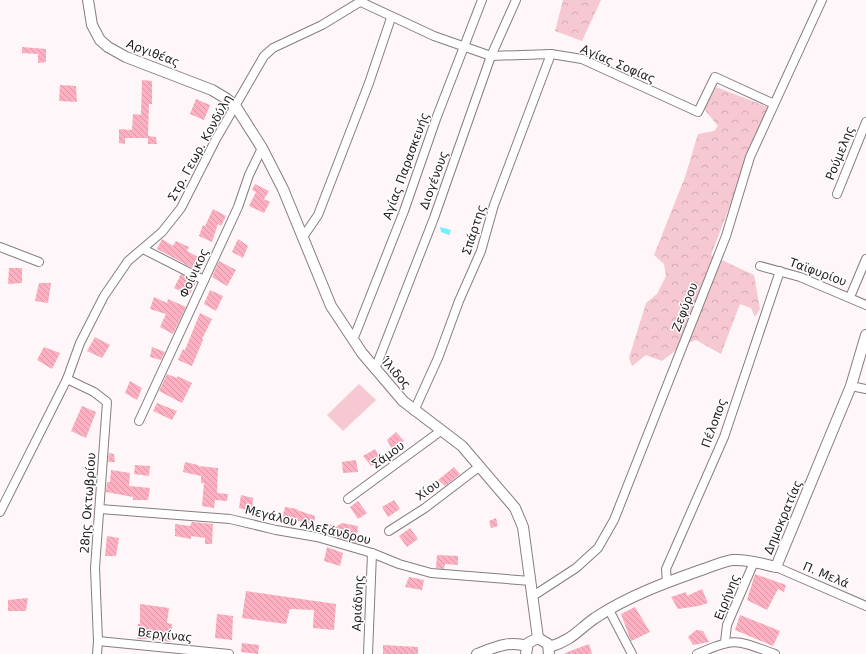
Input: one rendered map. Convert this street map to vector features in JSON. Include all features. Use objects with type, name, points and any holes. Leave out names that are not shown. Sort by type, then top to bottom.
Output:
[{"type":"street","name":"Αργιθέας","points":[[88,0],[92,25],[100,40],[108,47],[126,57],[212,90],[227,99],[236,107]]},
{"type":"street","name":"Αγίας Παρασκευής","points":[[353,340],[404,211],[463,47],[482,0]]},
{"type":"street","name":"Διογένους","points":[[375,369],[434,218],[491,56],[516,0]]},
{"type":"street","name":"Ζεφύρου","points":[[533,596],[576,568],[598,548],[614,520],[726,236],[750,157],[822,0]]},
{"type":"street","name":"Στρ. Γεωρ. Κονδύλη","points":[[0,512],[67,379],[80,343],[104,296],[128,260],[162,232],[181,208],[216,139],[236,107],[264,56],[273,48],[322,25],[362,1]]},
{"type":"street","name":"Αγίας Σοφίας","points":[[362,1],[391,18],[463,47],[491,56],[551,54],[582,59],[698,112],[714,77],[774,104]]},
{"type":"street","points":[[303,237],[318,215],[369,83],[391,18]]},
{"type":"street","name":"Σπάρτης","points":[[414,411],[438,358],[459,301],[481,251],[494,206],[551,54]]},
{"type":"street","name":"Ίλιδος","points":[[236,107],[262,148],[283,189],[331,306],[353,340],[375,369],[414,411],[462,446],[515,508],[523,527],[538,638]]},
{"type":"street","name":"Ρούμελης","points":[[837,194],[866,122]]},
{"type":"street","name":"Φοίνικος","points":[[139,421],[238,207],[249,175],[262,148]]},
{"type":"street","points":[[0,247],[39,262]]},
{"type":"street","points":[[143,249],[204,280]]},
{"type":"street","points":[[850,297],[866,259]]},
{"type":"street","name":"Ταϊφυρίου","points":[[760,266],[780,271],[850,297],[866,305]]},
{"type":"street","name":"Πέλοπος","points":[[667,582],[666,569],[724,436],[780,271]]},
{"type":"street","name":"Δημοκρατίας","points":[[549,650],[576,635],[594,619],[609,610],[667,582],[731,560],[754,562],[776,567],[852,386],[866,335]]},
{"type":"street","name":"28ης Οκτωβρίου","points":[[67,379],[94,392],[108,402],[95,568],[98,641],[97,654]]},
{"type":"street","points":[[852,386],[866,390]]},
{"type":"street","name":"Σάμου","points":[[348,499],[442,430]]},
{"type":"street","name":"Χίου","points":[[389,531],[431,503],[480,466]]},
{"type":"street","name":"Μεγάλου Αλεξάνδρου","points":[[100,509],[230,519],[276,530],[317,537],[372,553],[399,564],[431,574],[531,580]]},
{"type":"street","name":"Αριάδνης","points":[[368,654],[372,553]]},
{"type":"street","name":"Ειρήνης","points":[[725,642],[727,624],[754,562]]},
{"type":"street","name":"Π. Μελά","points":[[776,567],[866,606]]},
{"type":"street","points":[[609,610],[632,654]]},
{"type":"street","points":[[478,654],[504,645],[519,644],[526,650],[531,640],[538,638],[545,641],[549,650]]},
{"type":"street","name":"Βεργίνας","points":[[98,641],[229,654]]},
{"type":"street","points":[[697,654],[725,642],[738,641],[775,654]]},
{"type":"green space","points":[[563,0],[601,0],[582,41],[555,31]]},
{"type":"green space","points":[[716,87],[768,107],[711,255],[754,275],[760,309],[755,317],[751,308],[740,304],[721,354],[696,340],[683,345],[662,361],[646,355],[632,366],[629,358],[646,303],[657,294],[666,276],[664,264],[654,255],[685,177],[698,134],[714,131],[718,126],[704,109]]},
{"type":"green space","points":[[359,384],[376,400],[343,431],[327,415]]},
{"type":"water","points":[[440,227],[451,230],[449,235],[441,232]]},
{"type":"building","points":[[22,47],[46,49],[46,62],[38,63],[38,54],[22,53]]},
{"type":"building","points":[[142,80],[152,81],[152,104],[149,104],[148,136],[156,137],[157,144],[148,144],[148,138],[125,138],[125,144],[119,143],[119,129],[132,130],[133,114],[141,115]]},
{"type":"building","points":[[60,85],[76,86],[77,102],[59,101]]},
{"type":"building","points":[[196,99],[210,105],[204,120],[190,114]]},
{"type":"building","points":[[255,184],[269,191],[264,199],[270,202],[264,213],[249,206],[256,192],[252,190]]},
{"type":"building","points":[[213,209],[226,216],[221,226],[218,224],[212,242],[199,236],[203,225],[205,226]]},
{"type":"building","points":[[162,239],[173,246],[176,241],[189,247],[187,251],[202,259],[198,271],[157,249]]},
{"type":"building","points":[[238,239],[248,246],[243,258],[232,252]]},
{"type":"building","points":[[219,261],[236,270],[227,286],[212,277]]},
{"type":"building","points":[[9,268],[22,268],[22,283],[8,284]]},
{"type":"building","points":[[181,274],[196,282],[189,296],[174,288]]},
{"type":"building","points":[[39,283],[51,283],[48,303],[35,301]]},
{"type":"building","points":[[210,290],[223,296],[216,311],[204,304]]},
{"type":"building","points":[[154,297],[167,303],[168,299],[186,307],[173,334],[160,327],[166,314],[150,309]]},
{"type":"building","points":[[200,313],[212,319],[202,339],[203,340],[192,366],[178,360],[183,349],[185,350]]},
{"type":"building","points":[[95,337],[110,345],[102,358],[87,351]]},
{"type":"building","points":[[44,347],[60,353],[52,369],[37,360]]},
{"type":"building","points":[[152,347],[165,352],[161,360],[150,357]]},
{"type":"building","points":[[167,374],[177,378],[177,376],[192,383],[182,403],[159,391]]},
{"type":"building","points":[[130,381],[142,388],[137,400],[125,393]]},
{"type":"building","points":[[157,403],[177,411],[172,420],[153,411]]},
{"type":"building","points":[[82,406],[96,412],[86,438],[71,431]]},
{"type":"building","points":[[396,432],[404,441],[392,449],[387,440]]},
{"type":"building","points":[[375,449],[382,460],[371,466],[363,456]]},
{"type":"building","points":[[109,453],[114,454],[115,462],[108,462]]},
{"type":"building","points":[[356,460],[358,472],[343,473],[342,462]]},
{"type":"building","points":[[185,462],[198,466],[218,468],[217,493],[228,494],[227,501],[215,500],[214,508],[202,506],[204,483],[201,483],[201,476],[183,472]]},
{"type":"building","points":[[135,465],[150,466],[149,476],[134,474]]},
{"type":"building","points":[[454,467],[460,474],[445,486],[438,480]]},
{"type":"building","points":[[111,470],[130,473],[129,486],[150,488],[148,500],[133,500],[133,497],[106,492],[107,482],[110,482]]},
{"type":"building","points":[[241,495],[253,498],[252,511],[239,508]]},
{"type":"building","points":[[394,500],[400,509],[388,517],[382,507]]},
{"type":"building","points":[[358,501],[367,513],[358,519],[350,507]]},
{"type":"building","points":[[285,507],[297,509],[315,516],[314,525],[295,520],[294,524],[282,520]]},
{"type":"building","points":[[496,518],[498,526],[491,528],[489,521]]},
{"type":"building","points":[[192,522],[213,524],[212,544],[205,544],[205,538],[191,536],[191,539],[175,536],[175,524],[190,526]]},
{"type":"building","points":[[342,523],[358,526],[356,543],[328,534],[329,524],[337,526]]},
{"type":"building","points":[[410,528],[418,539],[407,547],[399,536]]},
{"type":"building","points":[[107,536],[119,538],[116,556],[105,556]]},
{"type":"building","points":[[327,547],[343,553],[340,566],[324,561]]},
{"type":"building","points":[[437,555],[458,556],[458,565],[445,564],[444,569],[436,568]]},
{"type":"building","points":[[755,574],[786,585],[784,592],[778,589],[767,610],[747,600]]},
{"type":"building","points":[[409,577],[424,580],[422,590],[405,587]]},
{"type":"building","points":[[702,589],[708,603],[698,606],[678,609],[671,597],[686,592],[687,596]]},
{"type":"building","points":[[246,591],[336,604],[334,630],[313,628],[314,610],[290,609],[286,624],[242,618]]},
{"type":"building","points":[[28,598],[26,611],[8,611],[8,600]]},
{"type":"building","points":[[140,604],[169,608],[167,623],[172,624],[171,642],[153,639],[137,639],[138,624],[140,624]]},
{"type":"building","points":[[635,607],[650,632],[631,641],[621,614]]},
{"type":"building","points":[[217,614],[233,616],[232,640],[215,638]]},
{"type":"building","points":[[740,615],[780,631],[773,646],[735,630]]},
{"type":"building","points":[[696,630],[703,631],[709,642],[693,645],[688,637]]},
{"type":"building","points":[[242,643],[259,645],[258,654],[241,652]]},
{"type":"building","points":[[589,644],[592,654],[565,654],[565,653]]},
{"type":"building","points":[[383,645],[418,647],[418,654],[383,654]]}]
